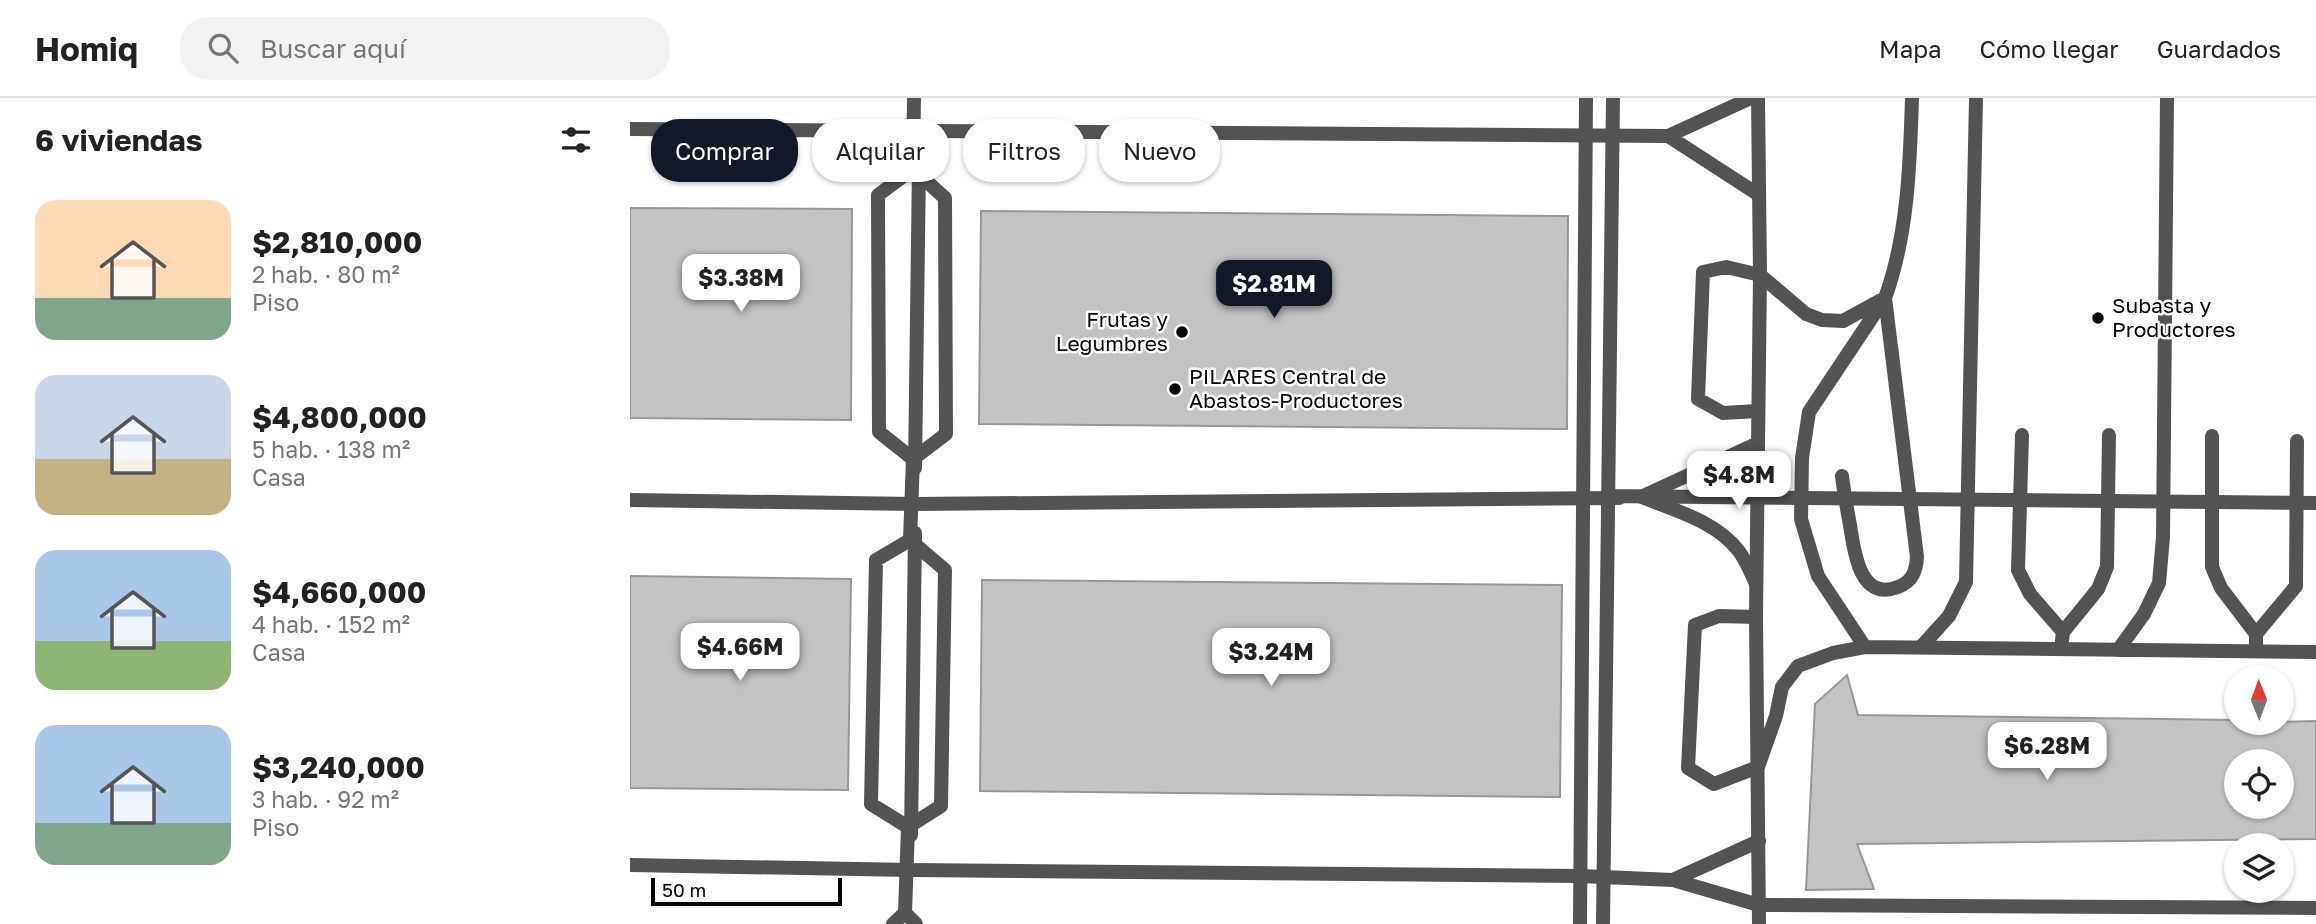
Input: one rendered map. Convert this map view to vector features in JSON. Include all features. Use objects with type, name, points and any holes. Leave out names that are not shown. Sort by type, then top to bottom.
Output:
[{"type":"street","points":[[914,98],[914,119]]},
{"type":"street","points":[[920,98],[920,119]]},
{"type":"street","points":[[1580,924],[1586,98]]},
{"type":"street","points":[[1603,924],[1613,98]]},
{"type":"street","points":[[949,132],[1668,136],[1751,98]]},
{"type":"street","points":[[1758,98],[1756,617],[1759,924]]},
{"type":"street","points":[[1866,647],[1818,576],[1801,519],[1802,458],[1809,412],[1885,298],[1894,274],[1910,173],[1912,98]]},
{"type":"street","points":[[1922,647],[1949,616],[1966,582],[1976,98]]},
{"type":"street","points":[[2118,650],[2144,614],[2159,583],[2163,537],[2167,98]]},
{"type":"street","points":[[630,129],[812,131]]},
{"type":"street","points":[[1668,136],[1759,195]]},
{"type":"street","points":[[896,182],[878,195],[879,432],[913,459]]},
{"type":"street","points":[[910,920],[919,182]]},
{"type":"street","points":[[913,459],[946,434],[944,198],[927,182]]},
{"type":"street","points":[[1758,411],[1723,413],[1698,399],[1703,272],[1726,267],[1759,275],[1806,314],[1822,320],[1843,321],[1885,298]]},
{"type":"street","points":[[1842,477],[1855,555],[1863,575],[1873,585],[1885,589],[1906,583],[1914,575],[1917,557],[1885,298]]},
{"type":"street","points":[[2022,435],[2018,570],[2030,594],[2063,632]]},
{"type":"street","points":[[2061,649],[2063,632],[2098,589],[2107,567],[2109,435]]},
{"type":"street","points":[[2212,436],[2212,567],[2221,588],[2256,634],[2256,651]]},
{"type":"street","points":[[2256,634],[2296,586],[2297,441]]},
{"type":"street","points":[[630,500],[915,504],[1641,497],[1758,443]]},
{"type":"street","points":[[910,540],[913,459]]},
{"type":"street","points":[[1608,496],[2316,503]]},
{"type":"street","points":[[1641,497],[1699,520],[1722,533],[1740,552],[1756,584]]},
{"type":"street","points":[[908,827],[941,806],[945,570],[910,540]]},
{"type":"street","points":[[908,827],[871,804],[876,560],[910,540]]},
{"type":"street","points":[[1756,617],[1719,617],[1695,625],[1688,768],[1714,784],[1758,767],[1776,716],[1782,687],[1798,666],[1833,653],[1866,647],[2309,652],[2316,638]]},
{"type":"street","points":[[908,827],[910,920]]},
{"type":"street","points":[[1673,880],[1759,841]]},
{"type":"street","points":[[630,865],[1580,876],[1673,880],[1759,905],[2316,908]]},
{"type":"street","points":[[893,924],[910,920]]},
{"type":"building","points":[[630,208],[852,209],[851,420],[630,418]]},
{"type":"building","points":[[981,211],[1568,216],[1567,429],[979,424]]},
{"type":"building","points":[[630,576],[851,579],[848,790],[630,788]]},
{"type":"building","points":[[982,580],[1562,585],[1560,797],[980,791]]},
{"type":"building","points":[[1847,675],[1858,715],[2224,720],[2224,735],[2294,735],[2294,722],[2316,721],[2316,839],[2294,839],[2294,833],[2224,833],[2224,840],[1857,844],[1874,889],[1806,890],[1815,704]]},
{"type":"place","name":"Subasta y Productores","points":[[2098,318]]},
{"type":"place","name":"Frutas y Legumbres","points":[[1182,332]]},
{"type":"place","name":"PILARES Central de Abastos-Productores","points":[[1175,389]]}]
